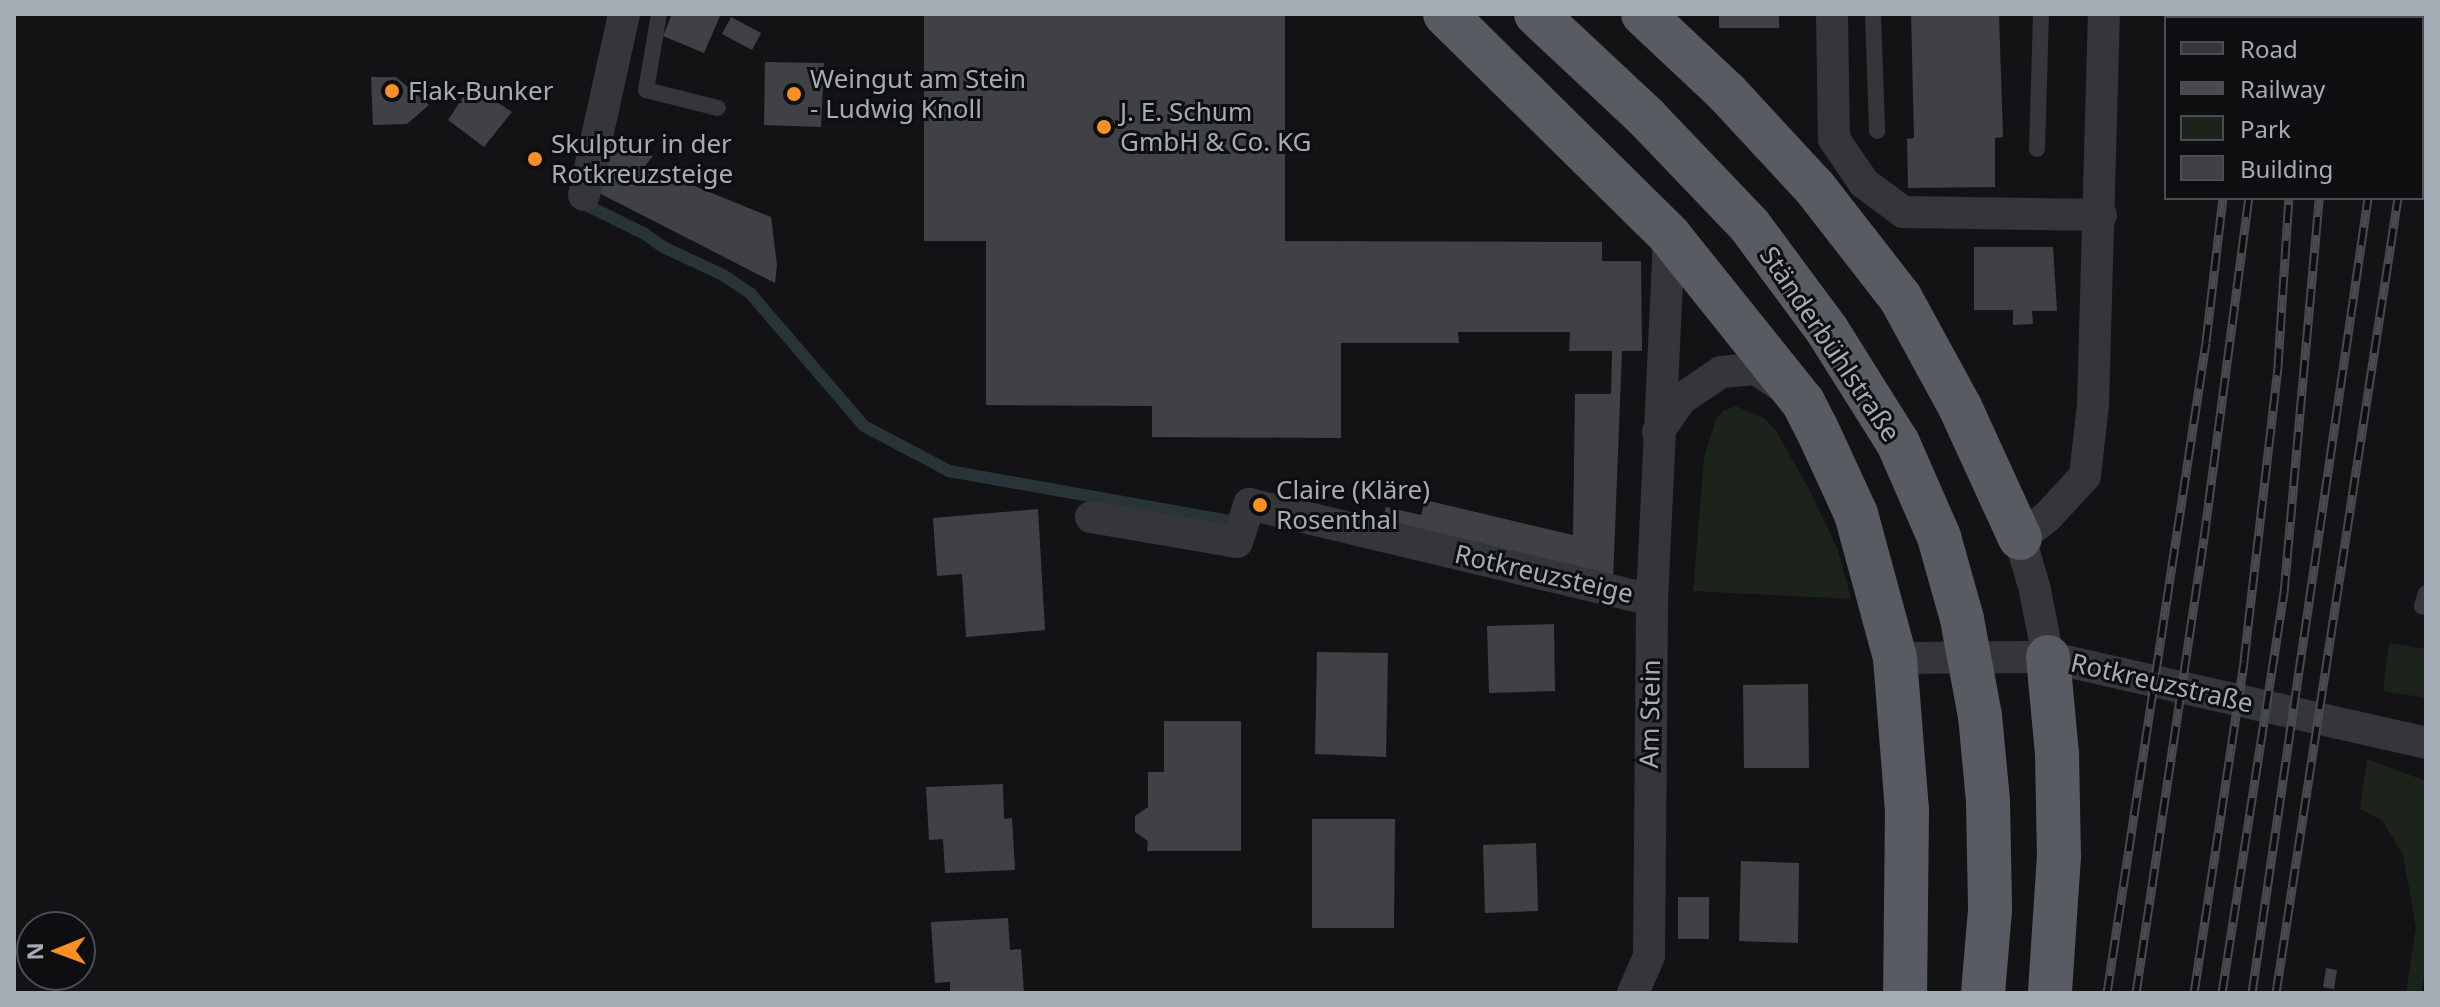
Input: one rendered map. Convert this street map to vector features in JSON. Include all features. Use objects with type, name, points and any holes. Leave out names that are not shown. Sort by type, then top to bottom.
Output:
[{"type":"highway","points":[[1445,14],[1669,235],[1803,402],[1856,514],[1895,658],[1907,810],[1905,993]]},
{"type":"highway","name":"Ständerbühlstraße","points":[[1536,14],[1646,117],[1750,226],[1827,330],[1898,443],[1939,537],[1962,619],[1980,716],[1988,801],[1990,910],[1983,993]]},
{"type":"highway","points":[[1643,14],[1727,93],[1805,178],[1900,297],[1960,407],[2020,538]]},
{"type":"highway","points":[[2048,657],[2057,754],[2059,856],[2050,993]]},
{"type":"street","points":[[584,195],[624,14]]},
{"type":"street","points":[[1832,14],[1834,139],[1864,183],[1903,212],[2101,215]]},
{"type":"street","points":[[2048,657],[2035,590],[2020,538],[2047,517],[2085,476],[2093,405],[2101,215],[2104,14]]},
{"type":"street","name":"Am Stein","points":[[1633,993],[1649,956],[1652,600],[1669,235]]},
{"type":"street","points":[[1658,432],[1681,399],[1721,372],[1756,369],[1803,402]]},
{"type":"street","name":"Rotkreuzsteige","points":[[1091,517],[1237,542],[1249,504],[1652,600]]},
{"type":"street","name":"Rotkreuzstraße","points":[[1895,658],[2048,657],[2426,743]]},
{"type":"lane","points":[[659,14],[646,90],[718,108]]},
{"type":"lane","points":[[1873,14],[1877,131]]},
{"type":"lane","points":[[2037,149],[2041,14]]},
{"type":"lane","points":[[2426,593],[2422,606],[2426,607]]},
{"type":"green space","points":[[1736,406],[1765,419],[1776,431],[1810,491],[1838,550],[1851,599],[1693,591],[1704,458],[1716,419],[1723,411]]},
{"type":"green space","points":[[2389,643],[2426,649],[2426,698],[2383,691]]},
{"type":"green space","points":[[2367,759],[2426,781],[2426,965],[2421,993],[2406,993],[2416,927],[2403,855],[2382,820],[2360,809]]},
{"type":"building","points":[[672,14],[720,16],[704,53],[663,36]]},
{"type":"building","name":"J. E. Schum GmbH & Co. KG","points":[[924,14],[1285,14],[1285,241],[1602,242],[1602,261],[1641,261],[1642,351],[1622,351],[1613,581],[1381,527],[1386,507],[1421,515],[1425,500],[1573,535],[1575,394],[1611,394],[1612,351],[1569,351],[1570,332],[1458,332],[1459,343],[1341,343],[1341,438],[1152,437],[1152,406],[986,405],[986,241],[924,241]]},
{"type":"building","points":[[1719,14],[1779,14],[1779,28],[1719,28]]},
{"type":"building","points":[[1911,14],[1999,14],[2003,137],[1995,138],[1995,187],[1908,188],[1907,139],[1914,138]]},
{"type":"building","points":[[731,17],[761,33],[752,50],[722,34]]},
{"type":"building","name":"Weingut am Stein - Ludwig Knoll","points":[[765,62],[824,63],[821,127],[764,125]]},
{"type":"building","name":"Flak-Bunker","points":[[371,77],[396,77],[429,105],[407,124],[373,125]]},
{"type":"building","points":[[471,85],[512,112],[484,147],[448,120]]},
{"type":"building","points":[[604,137],[653,156],[645,166],[771,217],[777,265],[775,283],[593,190]]},
{"type":"building","points":[[1974,247],[2053,247],[2057,311],[2032,311],[2033,324],[2013,325],[2013,310],[1974,310]]},
{"type":"building","points":[[1038,509],[1045,630],[966,637],[962,574],[937,576],[933,518]]},
{"type":"building","points":[[1554,624],[1555,691],[1489,693],[1487,626]]},
{"type":"building","points":[[1317,652],[1388,653],[1386,757],[1315,754]]},
{"type":"building","points":[[1808,684],[1809,768],[1744,768],[1743,685]]},
{"type":"building","points":[[1164,721],[1241,721],[1241,851],[1147,851],[1148,841],[1135,832],[1135,816],[1148,807],[1148,772],[1164,772]]},
{"type":"building","points":[[1003,784],[1004,819],[1012,818],[1015,870],[945,873],[943,839],[929,840],[926,787]]},
{"type":"building","points":[[1312,819],[1395,819],[1394,928],[1312,928]]},
{"type":"building","points":[[1536,843],[1538,911],[1485,913],[1483,845]]},
{"type":"building","points":[[1741,861],[1799,863],[1798,943],[1739,941]]},
{"type":"building","points":[[1678,897],[1709,897],[1709,939],[1678,939]]},
{"type":"building","points":[[1008,918],[1010,950],[1021,949],[1024,993],[950,993],[950,982],[935,983],[931,922]]},
{"type":"building","points":[[2326,968],[2337,970],[2334,989],[2323,987]]},
{"type":"waterway","points":[[588,206],[723,275],[750,293],[864,426],[949,471],[1241,523]]},
{"type":"railway","points":[[2424,21],[2425,14]]},
{"type":"railway","points":[[2107,993],[2206,342],[2223,200]]},
{"type":"railway","points":[[2136,993],[2204,538],[2249,200]]},
{"type":"railway","points":[[2194,993],[2244,661],[2278,366],[2289,200]]},
{"type":"railway","points":[[2222,993],[2284,593],[2319,200]]},
{"type":"railway","points":[[2252,993],[2368,200]]},
{"type":"railway","points":[[2276,993],[2398,200]]},
{"type":"place","name":"Flak-Bunker","points":[[392,91]]},
{"type":"place","name":"Weingut am Stein - Ludwig Knoll","points":[[794,94]]},
{"type":"place","name":"J. E. Schum GmbH & Co. KG","points":[[1104,127]]},
{"type":"place","name":"Skulptur in der Rotkreuzsteige","points":[[535,159]]},
{"type":"place","name":"Claire (Kläre) Rosenthal","points":[[1260,505]]}]
